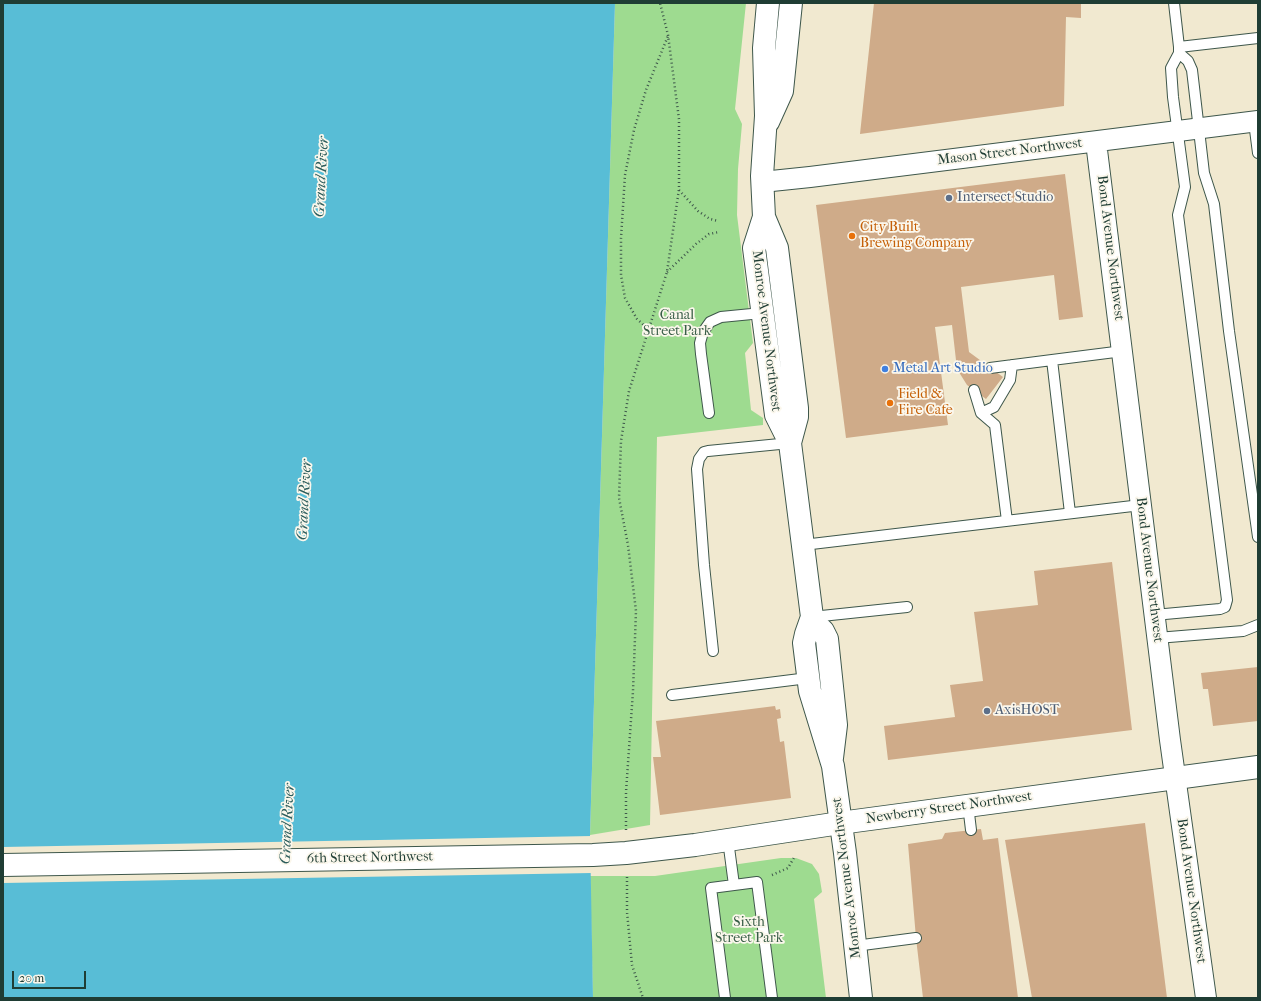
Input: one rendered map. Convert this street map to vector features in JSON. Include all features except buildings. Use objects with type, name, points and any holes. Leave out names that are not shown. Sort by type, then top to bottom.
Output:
[{"type":"main road","name":"Monroe Avenue Northwest","points":[[768,3],[764,61],[766,126],[762,182],[764,217],[777,248],[796,400],[797,417],[790,443]]},
{"type":"main road","name":"Monroe Avenue Northwest","points":[[766,126],[782,90],[791,3]]},
{"type":"main road","name":"Monroe Avenue Northwest","points":[[764,217],[754,248],[762,313],[776,415],[790,443],[812,617],[815,623],[823,631],[826,639],[836,724],[832,758]]},
{"type":"main road","name":"Monroe Avenue Northwest","points":[[812,617],[804,643],[808,678],[814,707],[832,758],[861,998]]},
{"type":"main road","name":"Newberry Street Northwest","points":[[593,854],[626,853],[728,840],[968,805],[1258,767]]},
{"type":"main road","name":"6th Street Northwest","points":[[3,865],[593,854]]},
{"type":"street","name":"Mason Street Northwest","points":[[762,182],[1256,122]]},
{"type":"street","name":"Bond Avenue Northwest","points":[[1096,142],[1123,351],[1154,615],[1206,998]]},
{"type":"lane","points":[[1154,615],[1220,610],[1225,607],[1227,600],[1178,215],[1185,187],[1170,73],[1179,50],[1174,3]]},
{"type":"lane","points":[[1179,50],[1258,38]]},
{"type":"lane","points":[[1179,50],[1192,70],[1204,173],[1214,204],[1229,331],[1258,537]]},
{"type":"lane","points":[[1256,122],[1258,153]]},
{"type":"lane","points":[[709,413],[700,343],[703,332],[710,322],[721,317],[762,313]]},
{"type":"lane","points":[[990,368],[1123,351]]},
{"type":"lane","points":[[1052,360],[1070,513]]},
{"type":"lane","points":[[981,413],[994,407],[1010,380],[1012,365]]},
{"type":"lane","points":[[974,390],[981,413],[995,424],[1007,521]]},
{"type":"lane","points":[[713,651],[704,565],[697,469],[699,459],[704,452],[708,451],[790,443]]},
{"type":"lane","points":[[803,545],[1141,505]]},
{"type":"lane","points":[[812,617],[907,607]]},
{"type":"lane","points":[[1157,638],[1243,631],[1258,625]]},
{"type":"lane","points":[[672,695],[808,678]]},
{"type":"lane","points":[[968,805],[972,830]]},
{"type":"lane","points":[[728,840],[734,885]]},
{"type":"lane","points":[[725,998],[711,888],[757,882],[772,998]]},
{"type":"lane","points":[[855,946],[916,938]]},
{"type":"path","points":[[626,835],[627,778],[633,691],[636,611],[628,545],[619,498],[621,441],[630,392],[667,272],[679,189],[679,119],[668,35],[660,3]]},
{"type":"path","points":[[649,330],[637,319],[625,298],[620,275],[625,175],[634,130],[646,90],[668,35]]},
{"type":"path","points":[[679,189],[698,211],[710,219],[718,222]]},
{"type":"path","points":[[667,272],[696,244],[709,234],[719,232]]},
{"type":"path","points":[[757,882],[788,868],[795,856]]},
{"type":"path","points":[[627,872],[627,912],[632,965],[643,998]]},
{"type":"green space","name":"Canal Street Park","points":[[615,3],[746,3],[735,109],[742,124],[738,169],[737,215],[753,343],[745,353],[751,410],[763,418],[763,425],[657,437],[650,825],[590,835]]},
{"type":"green space","name":"Sixth Street Park","points":[[781,858],[796,858],[812,864],[819,874],[822,892],[814,899],[826,998],[593,998],[590,876],[655,876]]},
{"type":"water","name":"Grand River","points":[[3,3],[615,3],[590,835],[593,998],[3,998]]},
{"type":"pier","points":[[592,836],[592,873],[3,883],[3,847]]},
{"type":"place","name":"Intersect Studio","points":[[949,198]]},
{"type":"place","name":"City Built Brewing Company","points":[[852,236]]},
{"type":"place","name":"Metal Art Studio","points":[[885,369]]},
{"type":"place","name":"Field & Fire Cafe","points":[[890,403]]},
{"type":"place","name":"AxisHOST","points":[[987,711]]}]
